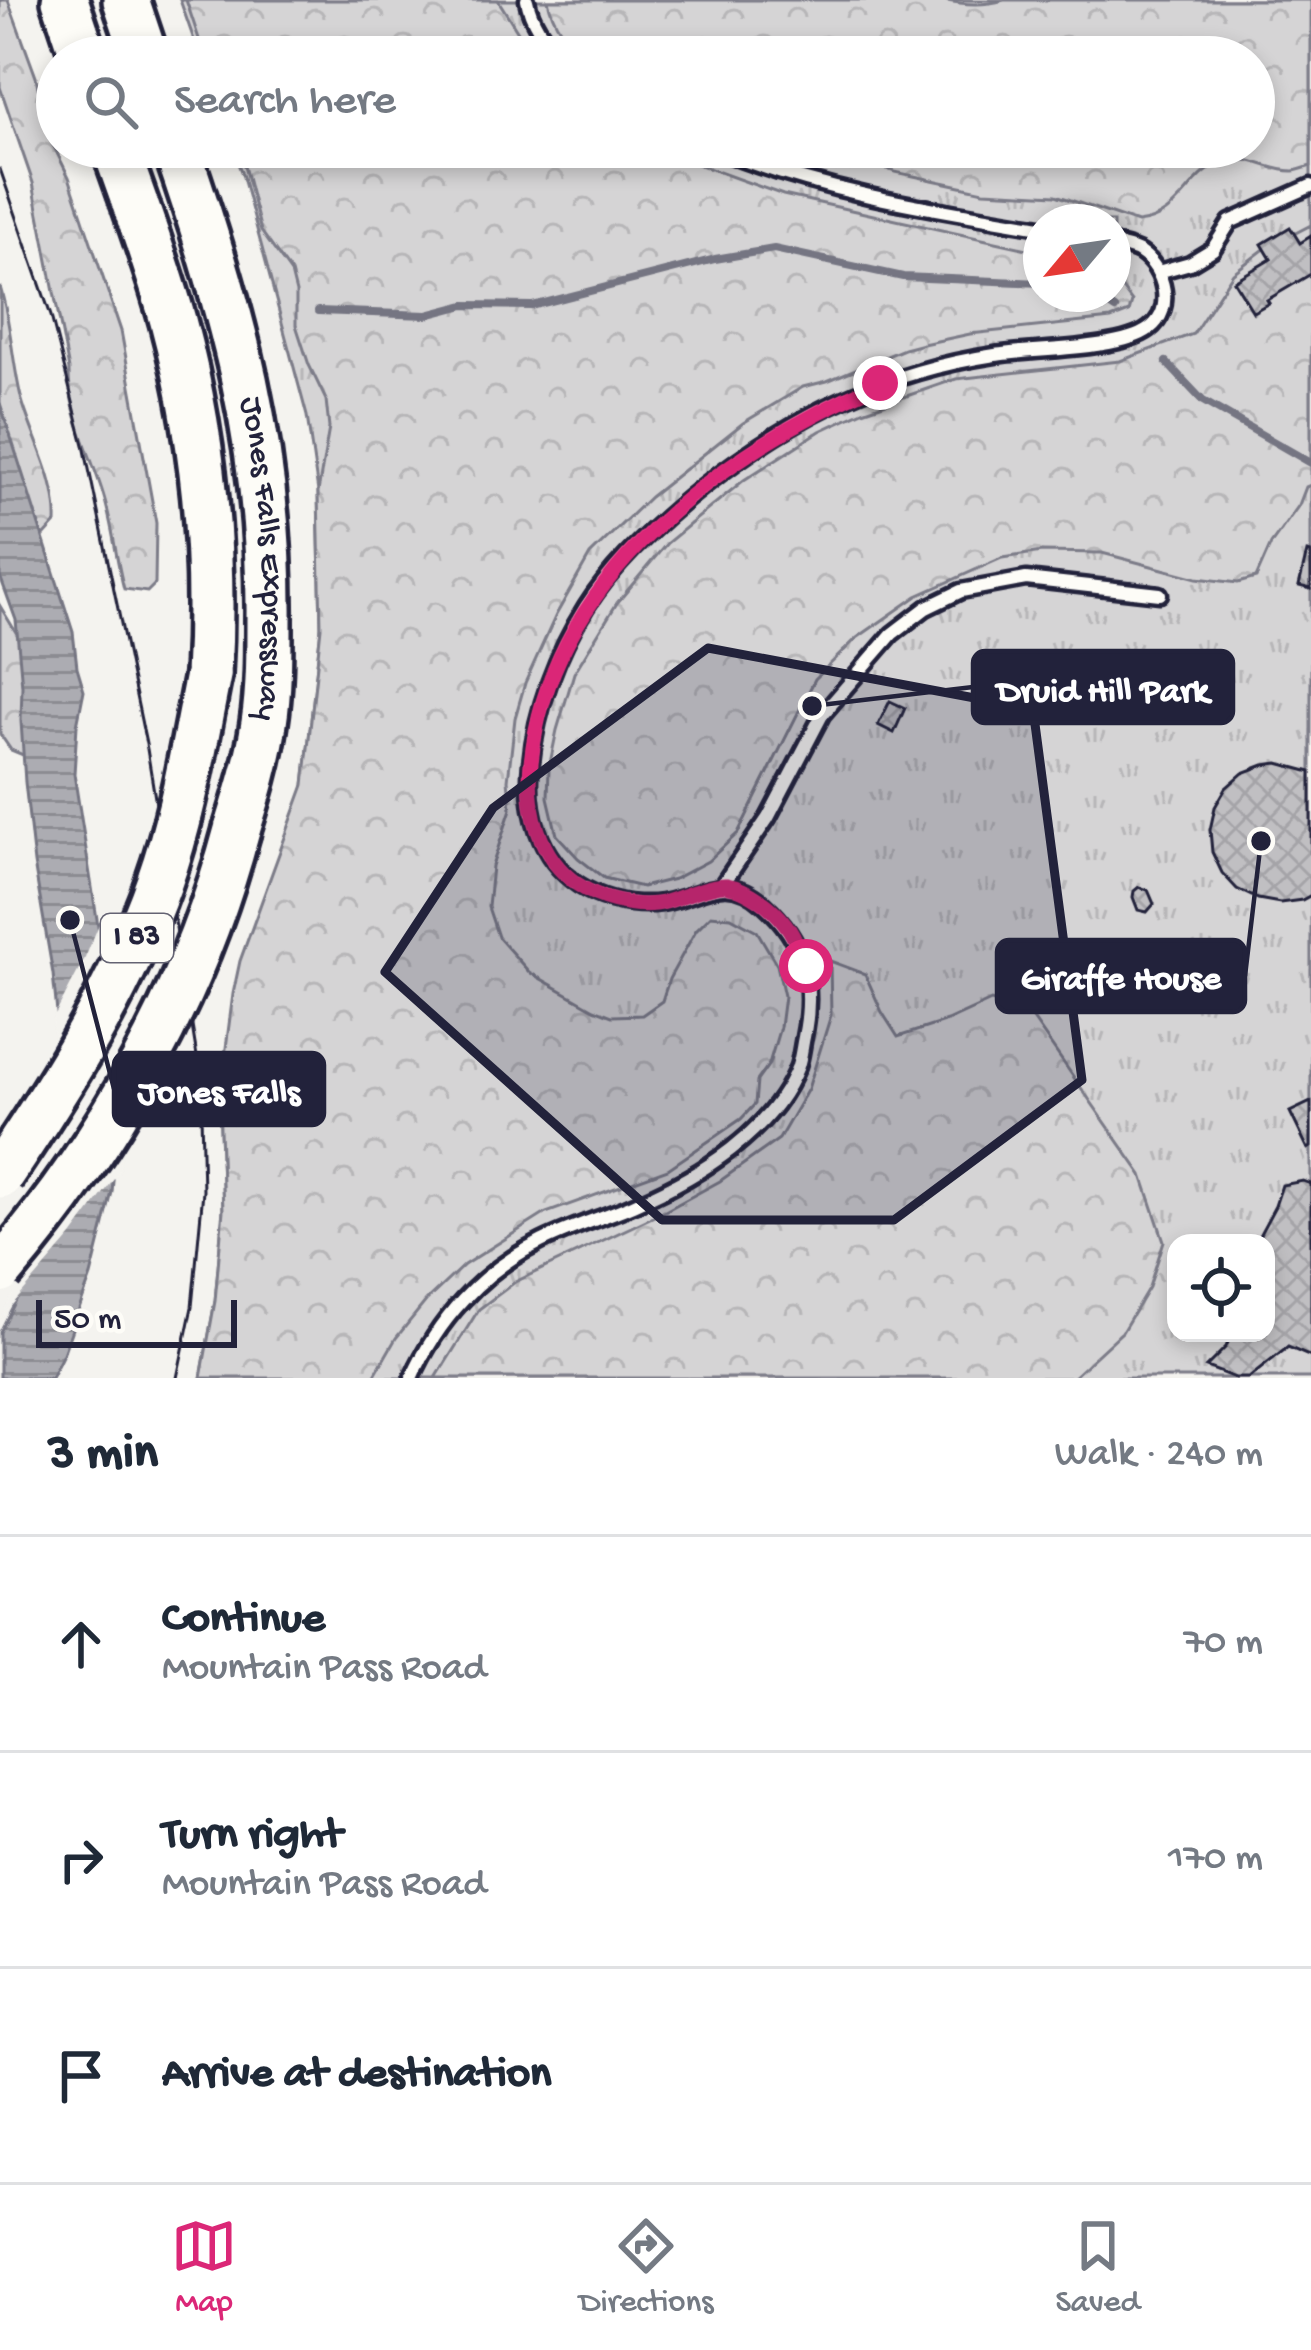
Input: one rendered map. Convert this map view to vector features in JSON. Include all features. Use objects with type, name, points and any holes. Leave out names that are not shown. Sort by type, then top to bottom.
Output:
[{"type":"highway","points":[[64,0],[77,36]]},
{"type":"highway","points":[[126,0],[139,36]]},
{"type":"highway","name":"Jones Falls Expressway","points":[[0,1175],[75,1060],[141,929],[185,790],[208,675],[212,586],[202,464],[172,319],[122,168]]},
{"type":"highway","name":"Jones Falls Expressway","points":[[0,1271],[105,1130],[163,1030],[222,886],[264,722],[268,535],[260,452],[221,284],[183,168]]},
{"type":"lane","points":[[527,0],[543,36]]},
{"type":"lane","points":[[773,168],[824,185],[1023,224]]},
{"type":"lane","points":[[1158,272],[1190,263],[1213,249],[1230,222],[1311,186]]},
{"type":"lane","points":[[412,1378],[452,1309],[492,1273],[532,1246],[638,1203],[702,1169],[742,1141],[772,1109],[798,1066],[809,1015],[806,966],[787,926],[758,898],[723,884],[657,904],[616,902],[578,884],[550,859],[536,829],[528,789],[533,742],[563,647],[588,604],[628,555],[717,476],[825,407],[937,365],[1115,342],[1148,330],[1161,315],[1166,292],[1158,272],[1141,253],[1131,250]]},
{"type":"lane","points":[[723,884],[768,818],[822,715],[892,634],[926,608],[961,591],[1026,579],[1160,593]]},
{"type":"highlighted area","points":[[708,648],[1033,709],[1082,1080],[894,1220],[662,1220],[385,972],[493,808]]},
{"type":"green space","points":[[0,0],[8,0],[36,77],[36,168],[64,168],[121,331],[156,523],[155,584],[147,592],[124,589],[104,497],[72,402],[33,183],[0,87]]},
{"type":"green space","points":[[180,0],[1311,0],[1311,1378],[201,1378],[215,1301],[223,1210],[219,1102],[223,1069],[274,935],[304,785],[321,627],[318,492],[307,416],[240,168],[1275,168],[1275,36],[193,36]]},
{"type":"green space","points":[[186,0],[498,0],[521,36],[198,36]]},
{"type":"green space","points":[[548,0],[943,0],[974,4],[1004,0],[1311,0],[1311,166],[1293,171],[1275,168],[1275,36],[565,36]]},
{"type":"green space","points":[[244,168],[708,168],[783,195],[1023,248],[1023,312],[1129,312],[1111,319],[970,334],[923,344],[803,387],[743,423],[650,497],[590,555],[525,683],[515,718],[508,780],[511,809],[492,866],[488,907],[498,937],[529,972],[612,1016],[642,1015],[662,1001],[696,930],[711,915],[731,917],[757,931],[777,965],[784,996],[780,1027],[769,1064],[757,1081],[755,1104],[741,1119],[668,1169],[546,1213],[464,1265],[396,1338],[373,1378],[201,1378],[215,1301],[223,1210],[219,1102],[233,994],[240,961],[304,785],[321,627],[318,492],[329,428],[326,400],[296,325],[291,273],[261,231]]},
{"type":"green space","points":[[885,168],[1211,168],[1162,215],[1137,223],[1131,221],[1131,204],[1082,204],[1056,195],[984,191]]},
{"type":"green space","points":[[1311,225],[1311,485],[1271,544],[1256,578],[1238,583],[1197,578],[1102,553],[1042,552],[1002,558],[917,596],[857,638],[815,679],[738,833],[708,861],[674,879],[642,887],[604,878],[557,835],[548,797],[549,768],[574,673],[617,603],[667,543],[744,480],[820,431],[956,379],[1120,361],[1193,334],[1233,273],[1263,250]]},
{"type":"green space","points":[[0,287],[21,397],[56,507],[56,523],[44,536],[0,494]]},
{"type":"green space","points":[[0,606],[20,639],[27,752],[23,755],[11,750],[0,734]]},
{"type":"green space","points":[[830,961],[865,974],[898,1037],[991,1001],[1028,1012],[1142,1175],[1164,1241],[1149,1287],[1122,1332],[1072,1378],[436,1378],[479,1309],[515,1282],[665,1211],[720,1181],[779,1139],[808,1089],[831,1015]]},
{"type":"shaded area","points":[[0,403],[73,632],[84,690],[74,774],[124,1063],[112,1192],[91,1276],[51,1378],[0,1378],[0,1332],[24,1284],[56,1163],[63,1071],[25,782],[16,620],[0,576]]},
{"type":"pier","points":[[102,917],[130,1063],[120,1171],[72,1236],[0,1319],[19,1282],[50,1162],[57,1071],[52,1021]]},
{"type":"building","points":[[1290,227],[1300,243],[1311,236],[1311,274],[1253,312],[1234,281],[1271,259],[1262,244]]},
{"type":"building","points":[[1307,552],[1311,553],[1311,589],[1299,586]]},
{"type":"building","points":[[890,701],[905,708],[894,733],[878,725]]},
{"type":"building","points":[[1278,763],[1311,772],[1311,895],[1280,903],[1237,889],[1212,852],[1210,830],[1226,788],[1243,773]]},
{"type":"building","points":[[1139,887],[1148,890],[1154,904],[1147,912],[1138,910],[1133,897]]},
{"type":"building","points":[[1311,1102],[1311,1147],[1308,1149],[1290,1112]]},
{"type":"building","points":[[1311,1184],[1311,1357],[1288,1347],[1249,1378],[1235,1378],[1206,1367],[1228,1342],[1275,1342],[1275,1234],[1260,1234],[1282,1185]]},
{"type":"waterway","points":[[318,311],[427,315],[465,305],[532,306],[715,259],[774,249],[903,277],[1023,282]]},
{"type":"waterway","points":[[1166,362],[1203,401],[1311,463]]},
{"type":"tram line","points":[[0,169],[51,316],[84,445],[147,749],[200,1075],[203,1191],[192,1307],[177,1378]]},
{"type":"place","name":"Druid Hill Park","points":[[812,706]]},
{"type":"place","name":"Giraffe House","points":[[1261,841]]},
{"type":"place","name":"Jones Falls","points":[[70,920]]},
{"type":"route","points":[[806,966],[787,926],[758,898],[723,884],[657,904],[616,902],[578,884],[550,859],[536,829],[528,789],[533,742],[563,647],[588,604],[628,555],[717,476],[766,441],[880,383]]}]
